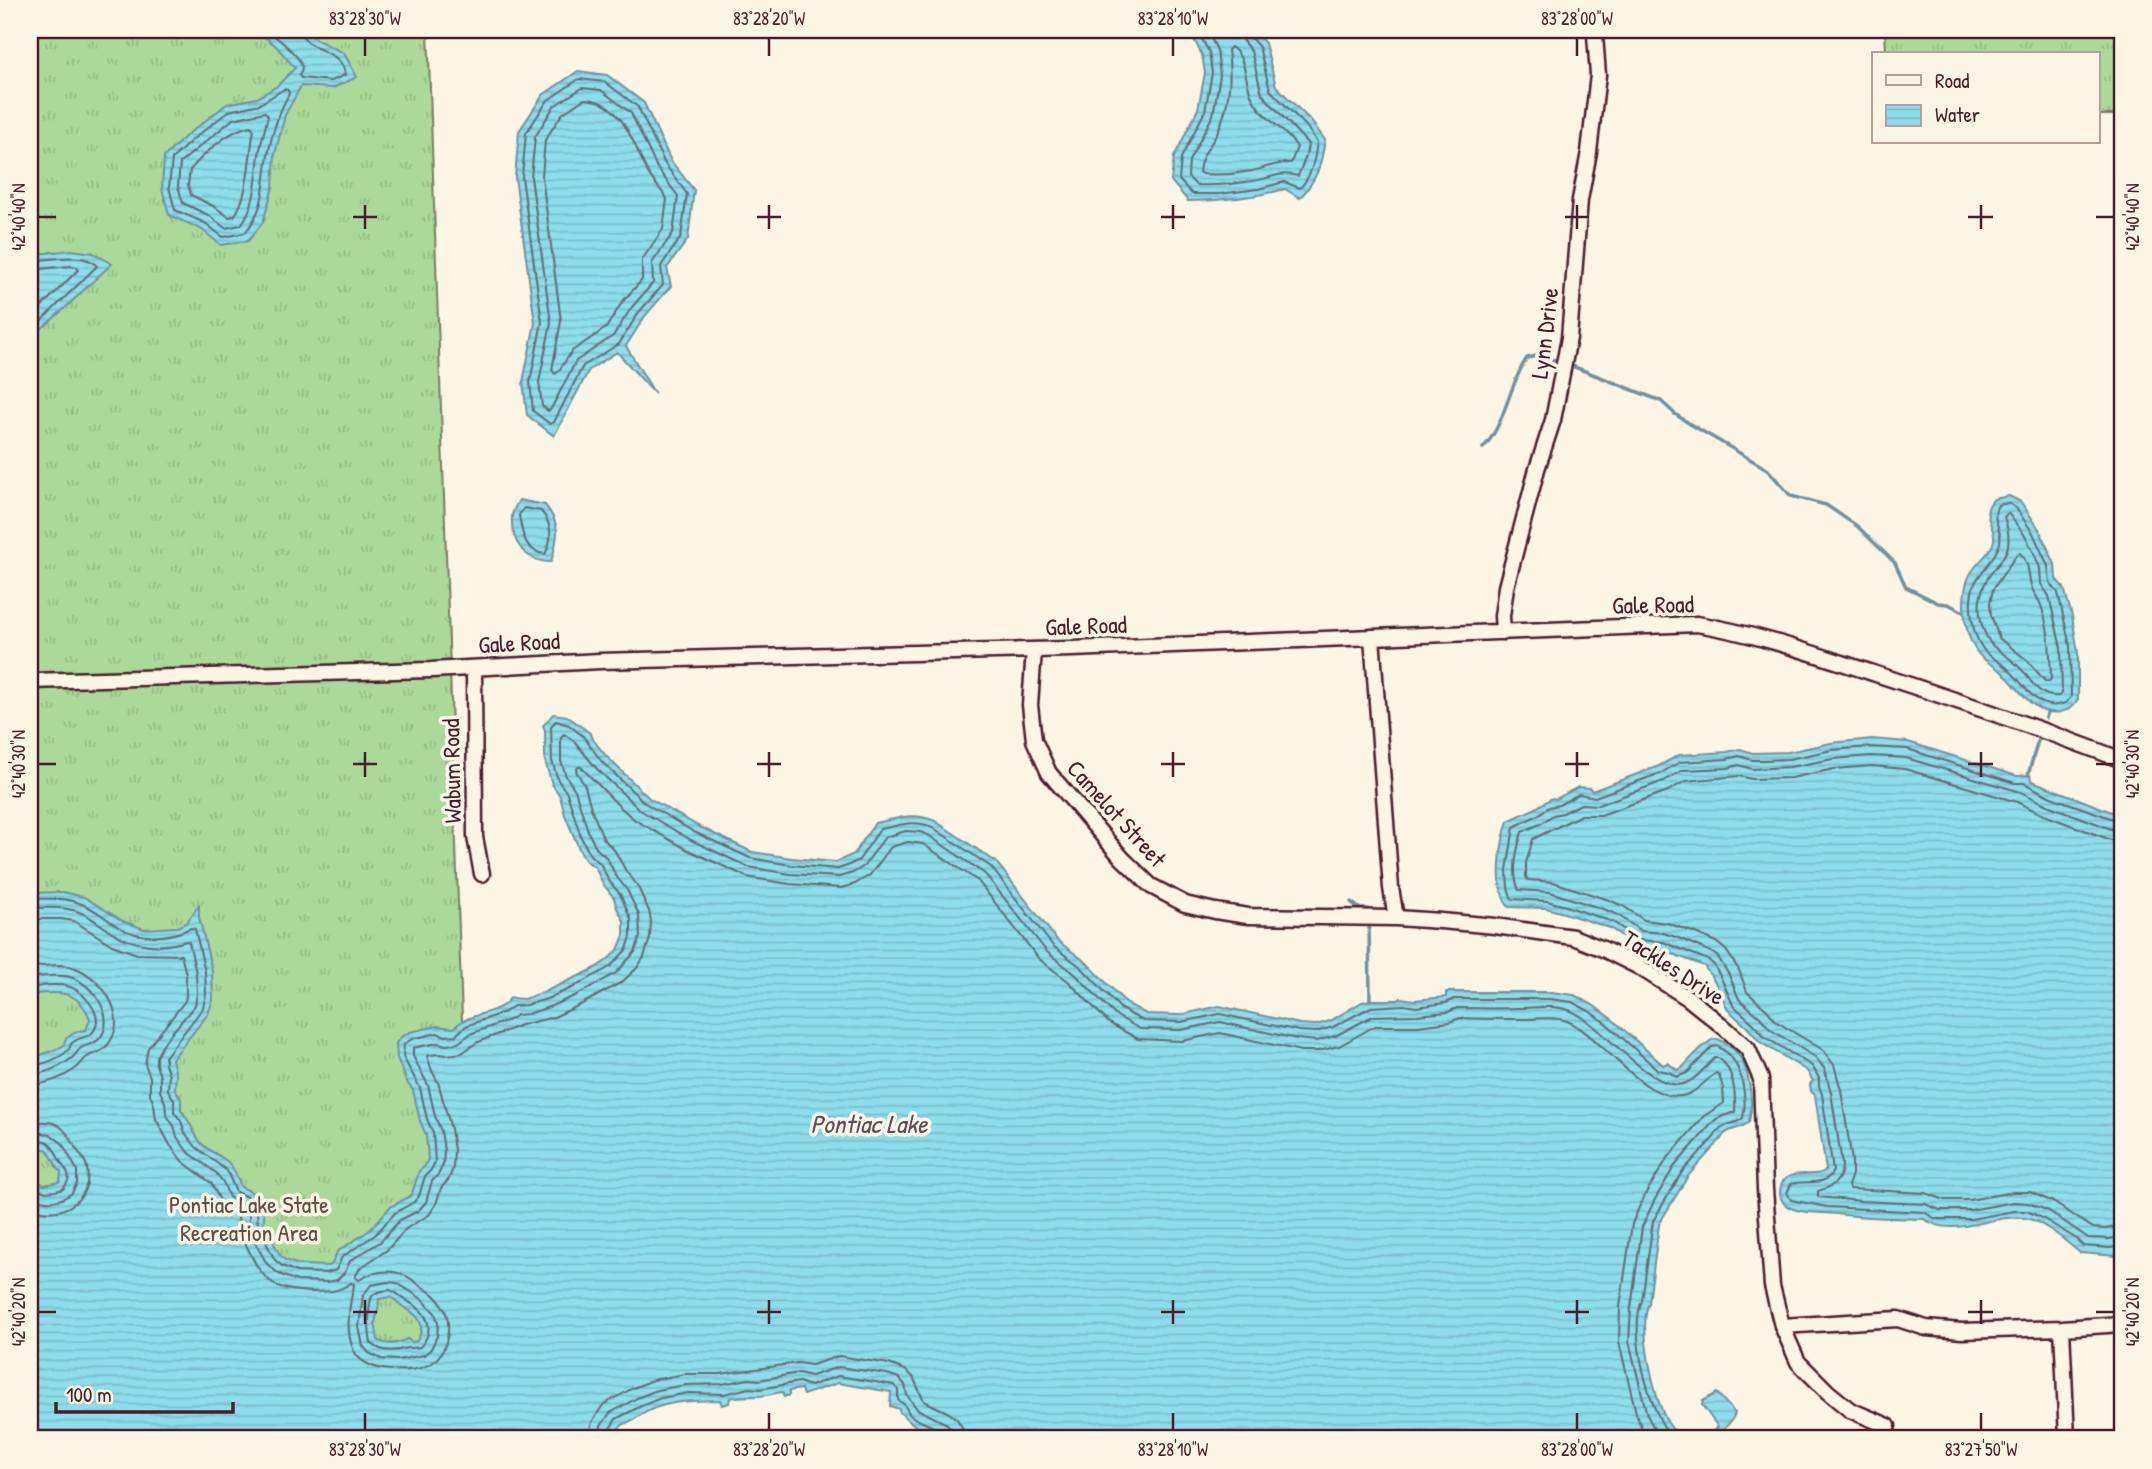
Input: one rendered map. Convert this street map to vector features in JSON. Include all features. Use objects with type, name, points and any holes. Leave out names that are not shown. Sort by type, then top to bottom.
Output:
[{"type":"street","name":"Lynn Drive","points":[[1503,632],[1506,587],[1553,420],[1569,338],[1580,200],[1598,75],[1595,35]]},
{"type":"street","name":"Gale Road","points":[[30,681],[430,670],[614,660],[1034,650],[1697,624],[1790,646],[1988,710],[2122,760]]},
{"type":"street","points":[[1372,637],[1391,888],[1396,918]]},
{"type":"street","name":"Camelot Street","points":[[1034,650],[1030,705],[1034,740],[1049,774],[1122,858],[1151,886],[1185,904],[1248,916],[1396,918]]},
{"type":"street","name":"Wabum Road","points":[[474,668],[475,837],[482,874]]},
{"type":"street","name":"Tackles Drive","points":[[1396,918],[1495,926],[1573,937],[1639,967],[1688,998],[1748,1049],[1761,1079],[1772,1286],[1782,1326],[1798,1362],[1828,1392],[1850,1410],[1888,1426]]},
{"type":"street","points":[[1782,1326],[1898,1319],[1926,1328],[1962,1331],[2122,1324]]},
{"type":"street","points":[[2062,1328],[2067,1439]]},
{"type":"green space","name":"Pontiac Lake State Recreation Area","points":[[30,30],[428,30],[474,1369],[30,1439]]},
{"type":"green space","points":[[1885,30],[2122,30],[2122,115],[2100,115],[2100,52],[1886,52]]},
{"type":"water","points":[[256,30],[305,30],[317,40],[344,53],[357,77],[333,88],[301,86],[285,115],[275,154],[273,187],[263,222],[248,241],[221,245],[201,229],[169,215],[162,188],[164,157],[227,104],[257,98],[277,86],[295,68],[276,46]]},
{"type":"water","points":[[1189,30],[1253,30],[1265,43],[1276,86],[1311,121],[1325,140],[1318,171],[1300,198],[1285,189],[1261,195],[1188,201],[1171,181],[1174,157],[1198,109],[1205,73],[1202,55]]},
{"type":"water","points":[[578,71],[607,75],[644,103],[671,161],[694,190],[688,239],[667,268],[671,286],[645,316],[626,346],[655,394],[617,352],[589,370],[554,436],[527,415],[523,382],[535,323],[515,177],[519,131],[543,95]]},
{"type":"water","points":[[71,250],[93,253],[112,264],[30,337],[30,255]]},
{"type":"water","points":[[2009,496],[2021,502],[2039,529],[2055,564],[2056,579],[2064,588],[2072,616],[2078,653],[2078,699],[2075,704],[2061,712],[2043,710],[2028,700],[2002,672],[1979,655],[1967,630],[1964,606],[1967,582],[1993,544],[1993,532],[1988,516],[1989,505],[1994,499]]},
{"type":"water","points":[[519,500],[545,505],[554,519],[557,539],[551,562],[527,554],[517,541],[512,515]]},
{"type":"water","name":"Pontiac Lake","points":[[553,714],[567,716],[590,733],[607,757],[649,798],[752,852],[836,862],[854,854],[875,823],[912,816],[935,821],[996,862],[1058,941],[1086,962],[1126,1003],[1146,1014],[1180,1015],[1219,1006],[1316,1025],[1330,1021],[1370,1000],[1446,997],[1446,992],[1551,992],[1574,995],[1593,1005],[1663,1065],[1668,1063],[1677,1070],[1711,1040],[1722,1041],[1736,1052],[1746,1070],[1751,1103],[1749,1122],[1723,1135],[1688,1176],[1659,1224],[1646,1314],[1646,1345],[1658,1398],[1668,1423],[1683,1439],[946,1439],[920,1429],[899,1409],[890,1406],[891,1392],[838,1383],[803,1395],[801,1389],[789,1391],[789,1395],[784,1397],[782,1392],[730,1398],[729,1403],[722,1405],[720,1400],[659,1406],[624,1424],[613,1439],[30,1439],[30,1059],[64,1045],[68,1037],[86,1030],[90,1019],[80,1002],[70,996],[42,993],[30,998],[30,893],[63,892],[84,897],[123,921],[144,929],[177,927],[186,923],[199,905],[199,917],[212,971],[213,1000],[208,1014],[172,1059],[176,1075],[175,1089],[181,1099],[181,1110],[201,1143],[230,1164],[241,1187],[256,1194],[264,1209],[264,1224],[280,1255],[299,1265],[329,1266],[337,1252],[370,1230],[390,1207],[412,1194],[419,1171],[428,1159],[426,1135],[413,1090],[397,1058],[396,1043],[402,1036],[437,1026],[454,1028],[467,1019],[499,1008],[510,998],[524,999],[544,992],[606,961],[618,950],[624,935],[624,921],[614,898],[595,867],[586,861],[580,851],[560,796],[552,784],[545,761],[543,726]],"holes":[[[33,1151],[48,1151],[61,1172],[60,1182],[44,1185],[37,1179],[33,1161]],[[391,1297],[414,1314],[420,1322],[421,1330],[417,1341],[407,1339],[388,1344],[378,1340],[375,1322],[379,1299]]]},
{"type":"water","points":[[1872,739],[1908,742],[2017,776],[2030,775],[2035,782],[2122,816],[2122,1253],[2116,1252],[2116,1256],[2080,1253],[2047,1227],[2025,1218],[2012,1217],[1948,1227],[1924,1219],[1800,1211],[1787,1206],[1780,1194],[1785,1179],[1826,1170],[1815,1095],[1811,1091],[1810,1084],[1813,1081],[1807,1071],[1760,1042],[1728,1010],[1704,966],[1660,949],[1638,947],[1610,928],[1546,908],[1509,907],[1504,899],[1500,865],[1508,821],[1552,798],[1556,799],[1578,787],[1590,788],[1592,791],[1659,766],[1679,755],[1740,749],[1753,753],[1788,752],[1831,743]]},
{"type":"water","points":[[1717,1393],[1735,1413],[1719,1434],[1712,1439],[1705,1439],[1718,1427],[1702,1405],[1703,1401]]},
{"type":"waterway","points":[[1483,448],[1497,428],[1527,358],[1537,356],[1559,361]]},
{"type":"waterway","points":[[1567,364],[1661,401],[1690,424],[1767,469],[1791,496],[1826,505],[1857,526],[1895,563],[1906,587],[1964,612]]},
{"type":"waterway","points":[[2046,718],[2047,713]]},
{"type":"waterway","points":[[2028,775],[2039,737]]},
{"type":"waterway","points":[[1351,902],[1360,909],[1368,909],[1368,912]]},
{"type":"waterway","points":[[1369,920],[1370,1000]]}]
